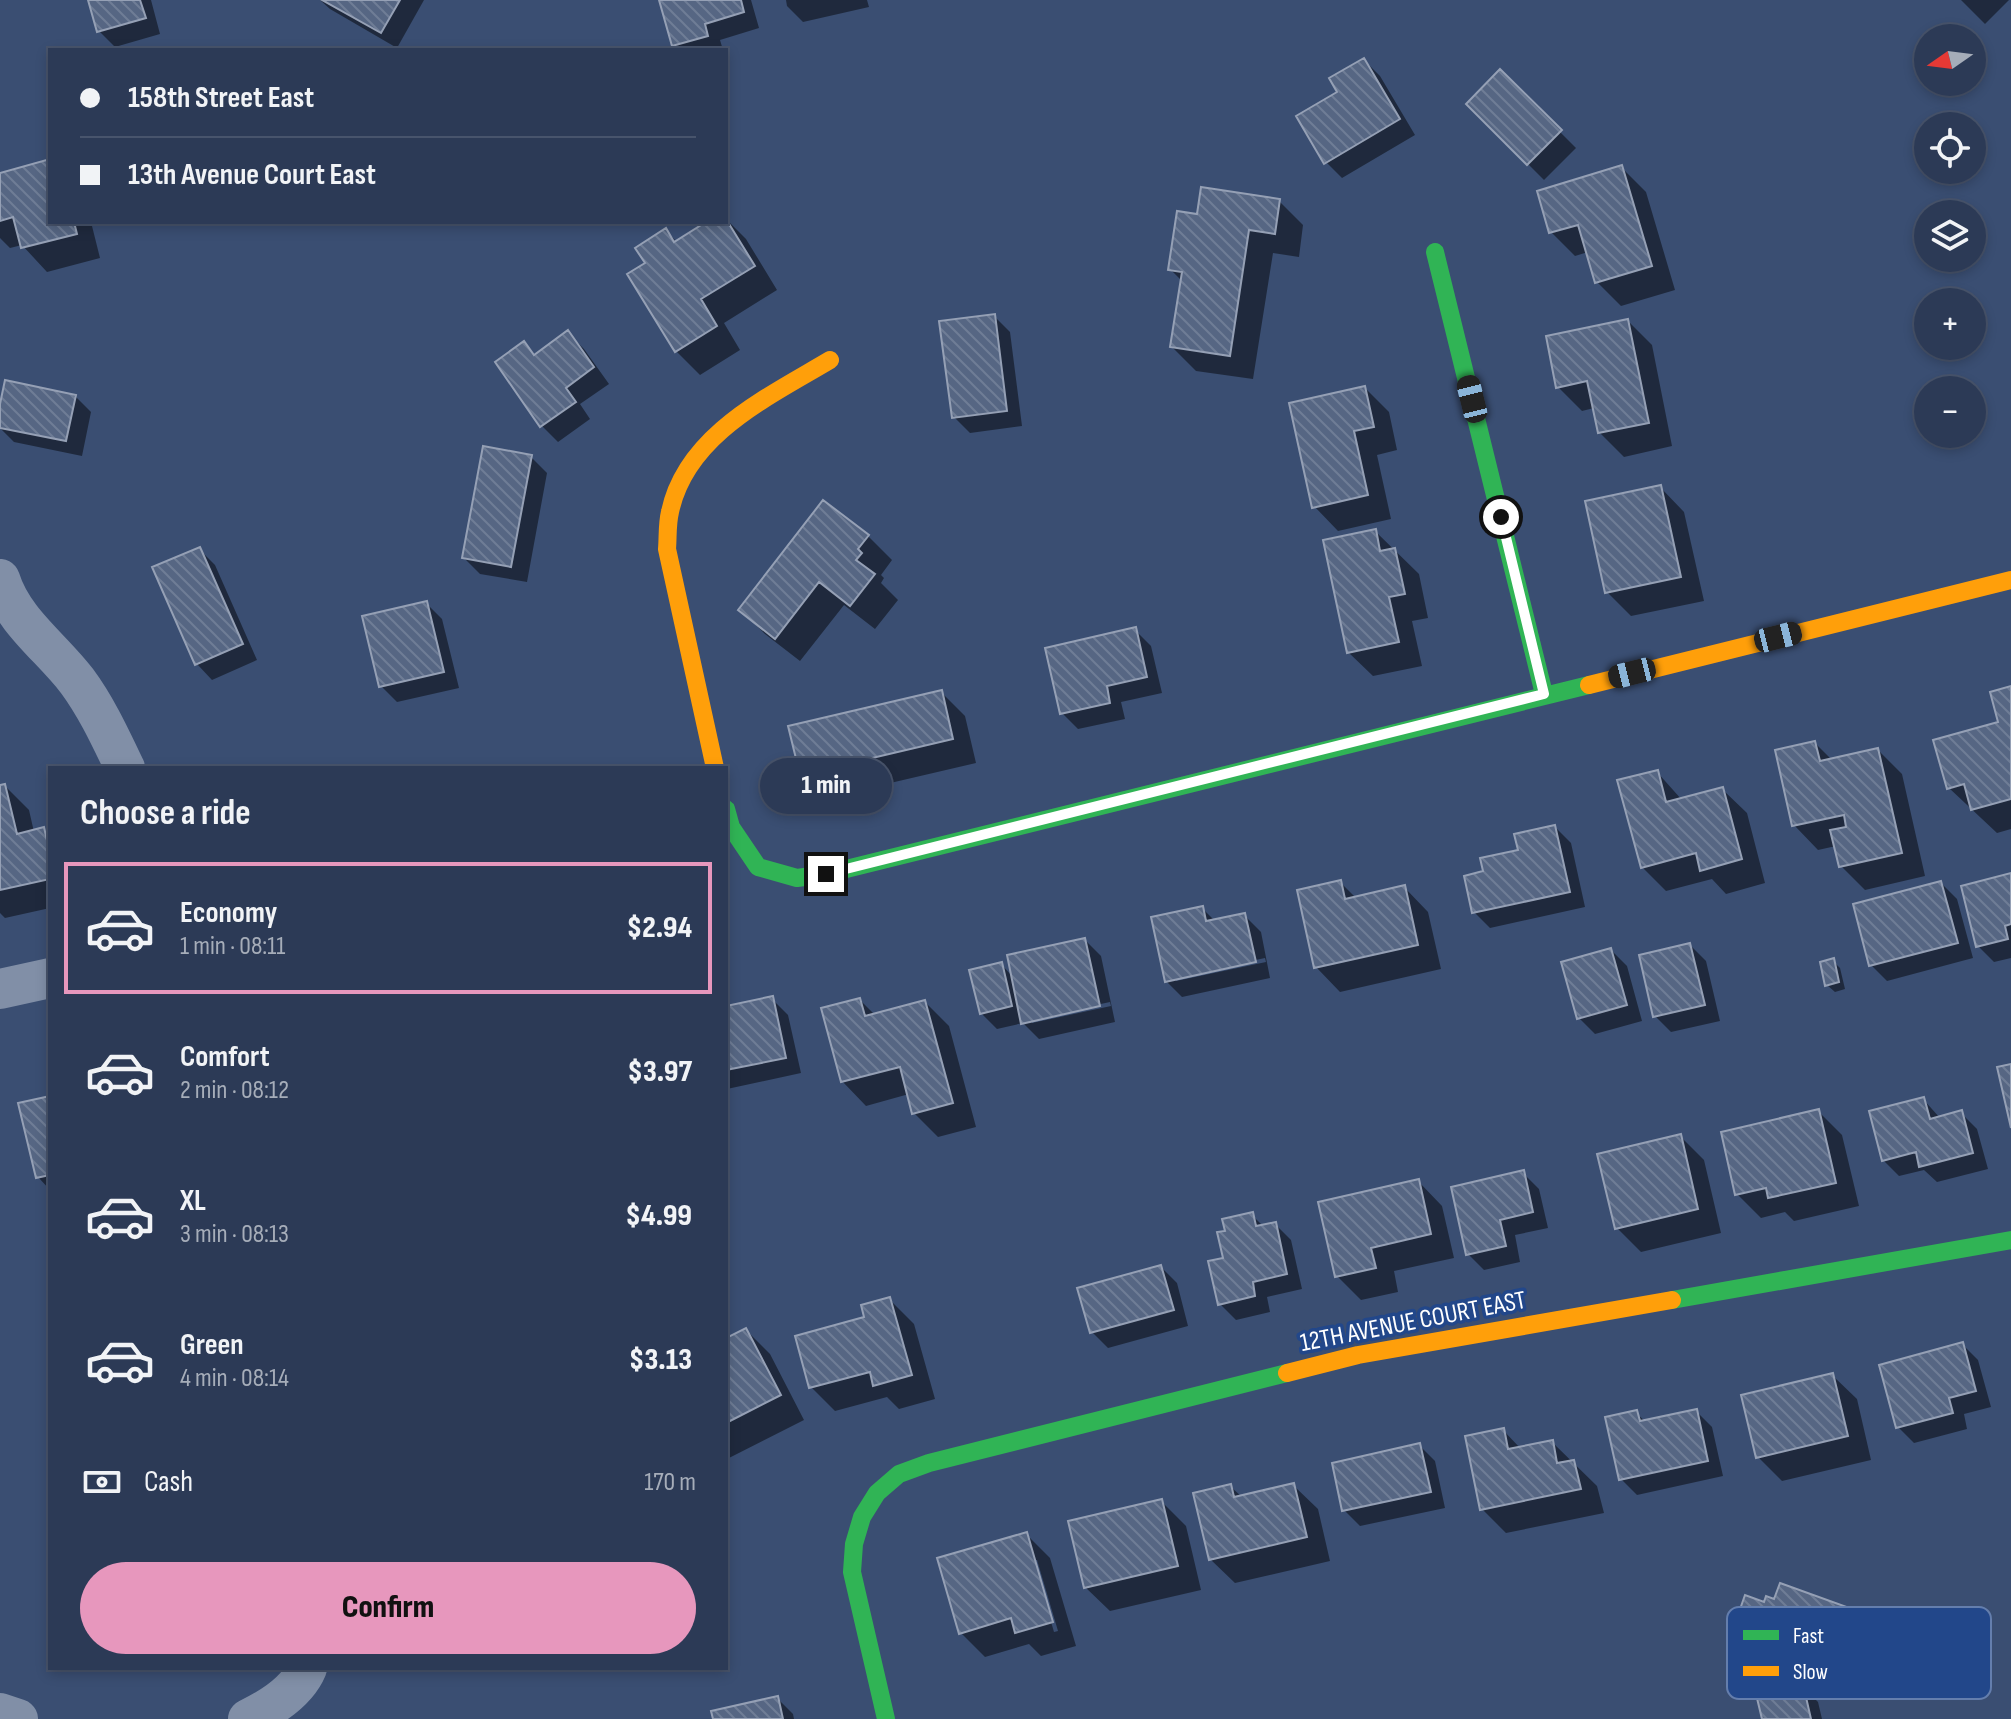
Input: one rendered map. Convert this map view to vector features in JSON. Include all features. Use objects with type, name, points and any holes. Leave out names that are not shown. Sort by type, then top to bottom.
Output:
[{"type":"street","points":[[1435,252],[1544,694]]},
{"type":"street","points":[[715,766],[667,549],[666,526],[671,497],[682,475],[702,449],[730,423],[830,360]]},
{"type":"street","points":[[0,579],[22,619],[78,682],[106,728],[124,766]]},
{"type":"street","points":[[728,816],[731,827],[758,867],[797,878],[826,874],[2011,580]]},
{"type":"street","points":[[0,989],[48,978]]},
{"type":"street","name":"12TH AVENUE COURT EAST","points":[[886,1719],[852,1572],[851,1550],[858,1526],[872,1500],[898,1474],[929,1463],[1358,1355],[2011,1240]]},
{"type":"street","points":[[248,1719],[268,1709],[304,1675]]},
{"type":"street","points":[[0,1713],[18,1719]]},
{"type":"building","points":[[88,0],[140,0],[146,18],[97,32]]},
{"type":"building","points":[[322,0],[400,0],[381,33]]},
{"type":"building","points":[[659,0],[741,0],[744,12],[705,24],[708,36],[672,46]]},
{"type":"building","points":[[1364,58],[1400,119],[1324,164],[1296,116],[1337,92],[1329,78]]},
{"type":"building","points":[[1500,69],[1562,130],[1527,165],[1466,104]]},
{"type":"building","points":[[48,160],[48,224],[74,224],[77,234],[21,248],[13,217],[0,221],[0,173]]},
{"type":"building","points":[[1622,165],[1652,266],[1595,283],[1578,225],[1549,233],[1537,191]]},
{"type":"building","points":[[1201,187],[1280,199],[1275,234],[1249,230],[1230,356],[1170,347],[1182,272],[1168,270],[1177,211],[1197,214]]},
{"type":"building","points":[[728,222],[755,266],[701,299],[717,326],[675,352],[627,274],[645,263],[635,248],[666,228],[674,242],[703,224]]},
{"type":"building","points":[[995,314],[1007,411],[952,418],[939,321]]},
{"type":"building","points":[[1628,319],[1649,423],[1598,433],[1587,381],[1556,388],[1546,336]]},
{"type":"building","points":[[568,330],[594,367],[566,388],[576,402],[540,427],[495,362],[524,341],[534,355]]},
{"type":"building","points":[[5,380],[76,395],[66,441],[0,428],[0,404]]},
{"type":"building","points":[[1365,386],[1374,427],[1354,431],[1368,495],[1312,508],[1289,403]]},
{"type":"building","points":[[483,446],[532,455],[511,567],[462,558]]},
{"type":"building","points":[[1661,485],[1681,577],[1605,593],[1585,501]]},
{"type":"building","points":[[823,500],[869,535],[858,549],[862,553],[856,560],[875,574],[850,606],[819,582],[775,639],[738,610]]},
{"type":"building","points":[[1376,529],[1380,551],[1395,548],[1405,594],[1389,597],[1399,642],[1347,653],[1323,540]]},
{"type":"building","points":[[200,547],[243,644],[195,665],[152,567]]},
{"type":"building","points":[[427,601],[444,672],[379,687],[362,616]]},
{"type":"building","points":[[1136,627],[1147,677],[1107,686],[1110,703],[1060,714],[1045,648]]},
{"type":"building","points":[[2011,686],[2011,799],[1971,810],[1964,784],[1947,789],[1933,740],[1998,722],[1990,692]]},
{"type":"building","points":[[942,690],[953,739],[800,775],[788,726]]},
{"type":"building","points":[[1815,741],[1820,761],[1878,748],[1902,853],[1839,867],[1830,830],[1846,827],[1844,815],[1792,826],[1775,750]]},
{"type":"building","points":[[1658,770],[1666,802],[1723,787],[1742,859],[1700,871],[1696,853],[1641,868],[1617,780]]},
{"type":"building","points":[[5,784],[17,834],[44,827],[48,845],[48,879],[0,890],[0,785]]},
{"type":"building","points":[[1555,825],[1570,892],[1472,913],[1464,876],[1483,871],[1480,858],[1518,850],[1514,834]]},
{"type":"building","points":[[2011,873],[2011,924],[2005,926],[2008,939],[1976,947],[1961,886]]},
{"type":"building","points":[[1341,880],[1345,899],[1405,885],[1418,945],[1314,968],[1297,890]]},
{"type":"building","points":[[1941,881],[1958,943],[1869,966],[1853,904]]},
{"type":"building","points":[[1203,906],[1206,921],[1245,913],[1256,962],[1165,982],[1151,917]]},
{"type":"building","points":[[1085,938],[1100,1006],[1021,1024],[1007,955]]},
{"type":"building","points":[[1690,943],[1705,1005],[1653,1017],[1639,955]]},
{"type":"building","points":[[1611,948],[1627,1005],[1577,1019],[1561,962]]},
{"type":"building","points":[[1834,958],[1839,982],[1825,986],[1820,962]]},
{"type":"building","points":[[1002,962],[1012,1006],[980,1014],[969,970]]},
{"type":"building","points":[[773,996],[786,1058],[728,1070],[728,1006]]},
{"type":"building","points":[[860,998],[865,1016],[925,1000],[953,1103],[912,1114],[900,1067],[841,1082],[821,1008]]},
{"type":"building","points":[[2011,1064],[2011,1128],[1997,1067]]},
{"type":"building","points":[[48,1096],[48,1175],[36,1178],[18,1103]]},
{"type":"building","points":[[1924,1097],[1930,1119],[1962,1110],[1973,1153],[1919,1167],[1916,1152],[1882,1161],[1869,1111]]},
{"type":"building","points":[[1819,1109],[1836,1183],[1768,1198],[1766,1188],[1735,1195],[1721,1132]]},
{"type":"building","points":[[1681,1134],[1698,1209],[1615,1229],[1597,1154]]},
{"type":"building","points":[[1524,1170],[1533,1212],[1500,1220],[1506,1246],[1466,1255],[1451,1187]]},
{"type":"building","points":[[1419,1179],[1431,1234],[1371,1248],[1376,1268],[1335,1277],[1318,1202]]},
{"type":"building","points":[[1253,1212],[1256,1226],[1276,1222],[1287,1274],[1253,1282],[1255,1296],[1218,1305],[1208,1261],[1223,1258],[1217,1232],[1225,1231],[1222,1219]]},
{"type":"building","points":[[1161,1265],[1174,1310],[1090,1333],[1077,1288]]},
{"type":"building","points":[[890,1297],[912,1375],[873,1386],[870,1372],[809,1388],[795,1336],[864,1317],[861,1305]]},
{"type":"building","points":[[746,1328],[781,1395],[728,1422],[728,1337]]},
{"type":"building","points":[[1963,1342],[1976,1391],[1949,1398],[1953,1413],[1896,1428],[1879,1365]]},
{"type":"building","points":[[1833,1373],[1848,1436],[1756,1458],[1741,1395]]},
{"type":"building","points":[[1697,1409],[1708,1461],[1619,1480],[1605,1417],[1637,1410],[1640,1421]]},
{"type":"building","points":[[1504,1428],[1508,1449],[1553,1440],[1557,1463],[1574,1460],[1581,1489],[1480,1510],[1465,1436]]},
{"type":"building","points":[[1420,1443],[1431,1492],[1342,1511],[1332,1463]]},
{"type":"building","points":[[1294,1483],[1307,1537],[1209,1560],[1193,1493],[1231,1484],[1234,1497]]},
{"type":"building","points":[[1162,1499],[1178,1566],[1084,1588],[1068,1521]]},
{"type":"building","points":[[1027,1532],[1053,1622],[1015,1633],[1011,1618],[959,1634],[937,1558]]},
{"type":"building","points":[[1780,1583],[1847,1607],[1741,1607],[1745,1595],[1764,1602],[1766,1596],[1774,1599]]},
{"type":"building","points":[[778,1696],[783,1719],[713,1719],[711,1711]]},
{"type":"building","points":[[1757,1699],[1806,1699],[1811,1719],[1762,1719]]},
{"type":"traffic: fast","points":[[1435,252],[1544,694]]},
{"type":"traffic: fast","points":[[728,816],[731,827],[758,867],[797,878],[826,874],[1589,685]]},
{"type":"traffic: fast","points":[[1672,1300],[2011,1240]]},
{"type":"traffic: fast","points":[[886,1719],[852,1572],[854,1544],[862,1517],[877,1493],[899,1474],[929,1463],[1287,1373]]},
{"type":"traffic: slow","points":[[715,766],[667,549],[670,512],[679,485],[693,461],[711,440],[756,404],[830,360]]},
{"type":"traffic: slow","points":[[1589,685],[2011,580]]},
{"type":"traffic: slow","points":[[1287,1373],[1358,1355],[1672,1300]]},
{"type":"route","points":[[826,874],[1544,694],[1501,517]]}]
